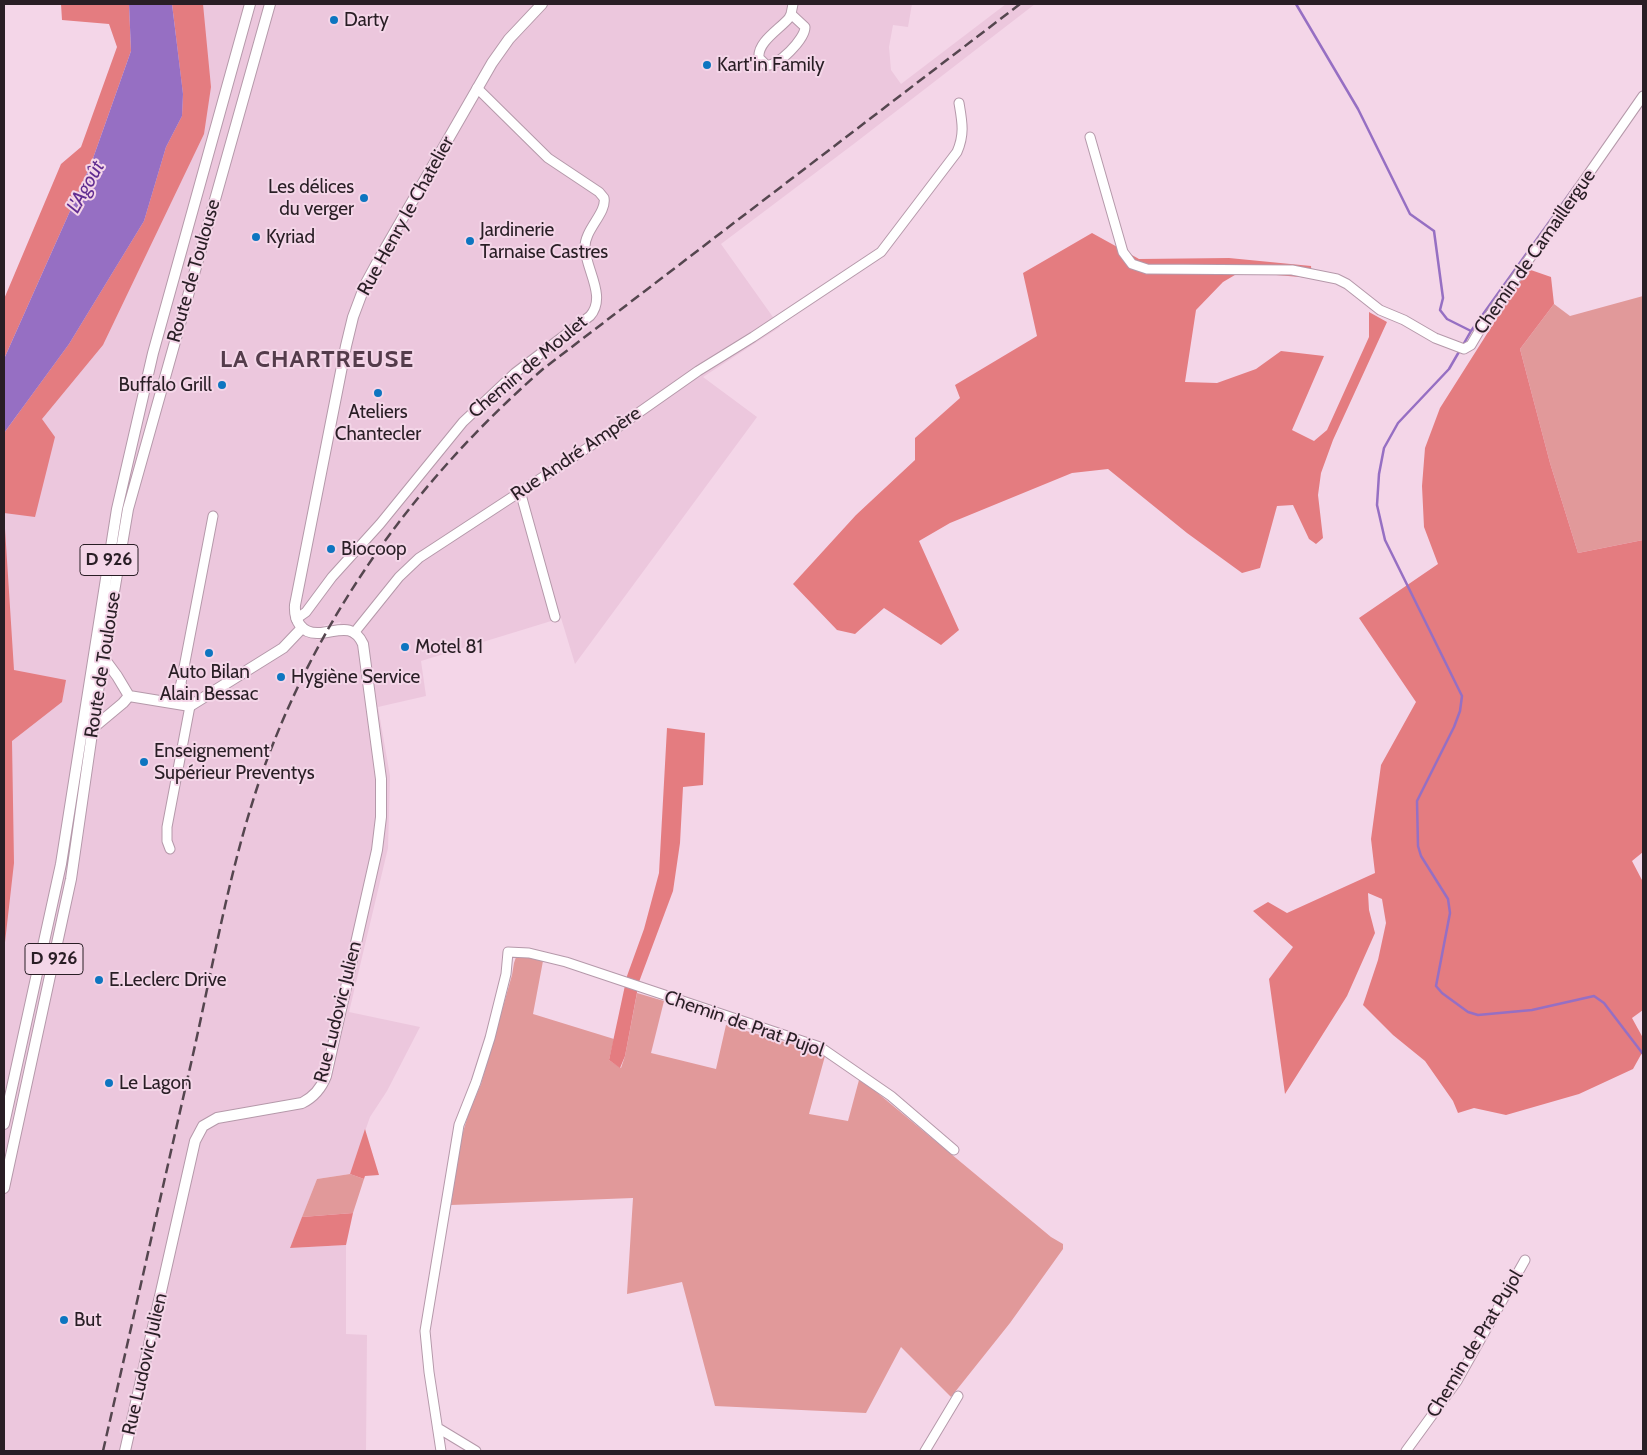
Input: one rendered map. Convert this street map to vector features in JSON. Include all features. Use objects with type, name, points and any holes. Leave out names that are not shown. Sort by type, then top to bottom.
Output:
[{"type":"main road","name":"Route de Toulouse","points":[[4,1124],[61,864],[117,509],[153,353],[250,4]]},
{"type":"main road","name":"Route de Toulouse","points":[[4,1188],[71,879],[103,657],[128,509],[270,4]]},
{"type":"main road","name":"Rue Henry le Chatelier","points":[[299,623],[295,605],[344,354],[353,317],[378,261],[477,88],[509,39],[542,4]]},
{"type":"main road","points":[[128,696],[190,706],[283,648],[299,623],[308,631],[316,633],[341,629],[354,633]]},
{"type":"main road","name":"Rue Ludovic Julien","points":[[125,1451],[198,1133],[203,1126],[217,1118],[302,1103],[317,1092],[326,1076],[377,850],[381,817],[381,779],[364,649],[362,640],[354,633]]},
{"type":"main road","points":[[103,657],[125,688],[128,696]]},
{"type":"main road","points":[[93,728],[123,703],[128,696]]},
{"type":"street","points":[[791,14],[805,27],[803,36],[779,62],[773,65],[766,65],[761,61],[759,52],[791,14],[793,4]]},
{"type":"street","name":"Chemin de Moulet","points":[[299,623],[332,577],[380,524],[463,422],[515,374],[590,316],[595,309],[596,294],[586,256],[585,244],[591,228],[602,209],[605,201],[604,198],[599,192],[542,154],[477,88]]},
{"type":"street","name":"Chemin de Camaillergue","points":[[1090,137],[1123,252],[1132,264],[1147,269],[1292,270],[1337,279],[1347,284],[1380,310],[1404,320],[1435,338],[1461,348],[1471,345],[1486,320],[1643,96]]},
{"type":"street","name":"Rue André Ampère","points":[[354,633],[409,566],[429,551],[604,437],[698,371],[753,338],[881,252],[957,152],[962,141],[963,124],[959,103]]},
{"type":"street","points":[[520,491],[555,617]]},
{"type":"street","points":[[175,703],[181,683],[213,516]]},
{"type":"street","points":[[170,849],[167,841],[167,827],[190,706],[181,683]]},
{"type":"street","name":"Chemin de Prat Pujol","points":[[438,1428],[426,1351],[429,1304],[460,1125],[484,1056],[506,974],[508,952],[529,953],[566,962],[820,1047],[884,1091],[954,1150]]},
{"type":"street","name":"Chemin de Prat Pujol","points":[[1406,1451],[1457,1381],[1525,1260]]},
{"type":"street","points":[[925,1451],[958,1396]]},
{"type":"street","points":[[438,1428],[441,1451]]},
{"type":"street","points":[[438,1428],[476,1451]]},
{"type":"shaded area","points":[[61,4],[129,4],[131,51],[91,164],[4,359],[4,299],[61,164],[81,147],[117,47],[109,24],[62,20]]},
{"type":"shaded area","points":[[172,4],[203,4],[211,87],[204,134],[103,345],[42,419],[55,437],[35,517],[4,513],[4,433],[69,344],[144,221],[166,147],[182,116],[183,94]]},
{"type":"shaded area","points":[[189,4],[912,4],[908,27],[893,25],[889,47],[891,70],[901,84],[1006,4],[1035,4],[721,244],[780,327],[703,377],[757,417],[575,664],[561,618],[421,661],[426,696],[378,707],[390,776],[388,848],[349,1012],[420,1027],[387,1091],[370,1117],[350,1174],[317,1179],[290,1248],[346,1245],[346,1334],[367,1335],[366,1451],[4,1451],[4,447]],"holes":[[[341,622],[334,636],[316,640],[324,625]]]},
{"type":"shaded area","points":[[1092,233],[1139,259],[1229,258],[1311,266],[1312,278],[1240,272],[1223,282],[1196,310],[1185,382],[1217,383],[1256,369],[1281,351],[1324,356],[1292,430],[1314,441],[1327,430],[1369,337],[1369,312],[1387,322],[1333,440],[1321,473],[1318,495],[1323,538],[1316,544],[1309,539],[1293,505],[1277,506],[1260,568],[1242,573],[1187,533],[1108,469],[1072,473],[950,523],[919,541],[959,630],[941,645],[884,608],[855,634],[837,630],[793,584],[856,515],[915,460],[915,438],[960,398],[955,385],[1037,336],[1023,273]]},
{"type":"shaded area","points":[[1528,269],[1551,277],[1554,304],[1520,349],[1550,463],[1578,553],[1643,540],[1643,852],[1632,861],[1643,882],[1643,1010],[1632,1018],[1643,1038],[1643,1051],[1633,1069],[1579,1094],[1506,1115],[1474,1108],[1458,1113],[1453,1101],[1425,1061],[1393,1035],[1363,1005],[1378,960],[1386,923],[1382,899],[1368,893],[1369,910],[1375,933],[1347,996],[1285,1094],[1269,979],[1293,947],[1253,911],[1268,902],[1287,913],[1375,873],[1371,839],[1381,765],[1416,702],[1359,618],[1438,564],[1424,527],[1422,486],[1425,448],[1440,408]]},
{"type":"shaded area","points":[[1643,296],[1643,540],[1578,553],[1550,463],[1520,349],[1554,304],[1570,316]]},
{"type":"shaded area","points":[[4,513],[14,670],[66,680],[62,702],[12,741],[14,863],[4,951]]},
{"type":"shaded area","points":[[667,728],[705,733],[703,785],[683,787],[680,843],[673,891],[639,982],[625,1056],[620,1068],[609,1060],[627,976],[644,929],[659,873]]},
{"type":"shaded area","points":[[525,956],[543,961],[533,1014],[614,1039],[609,1060],[621,1068],[637,993],[664,1001],[651,1053],[716,1069],[726,1025],[815,1051],[825,1056],[809,1114],[848,1121],[859,1080],[874,1090],[1051,1237],[1063,1244],[1063,1249],[1010,1323],[951,1397],[901,1347],[866,1413],[715,1406],[682,1282],[627,1294],[633,1198],[451,1205],[460,1142],[469,1112],[481,1084],[516,957]]},
{"type":"shaded area","points":[[365,1129],[379,1175],[365,1176],[364,1179],[350,1174]]},
{"type":"shaded area","points":[[350,1174],[364,1179],[353,1213],[302,1217],[317,1179]]},
{"type":"shaded area","points":[[353,1213],[346,1245],[290,1248],[302,1217]]},
{"type":"water","name":"L'Agoût","points":[[129,4],[172,4],[183,94],[182,116],[166,147],[144,221],[69,344],[4,433],[4,359],[91,164],[131,51]]},
{"type":"waterway","points":[[1296,4],[1358,109],[1410,214],[1434,231],[1443,298],[1440,310],[1447,319],[1471,331]]},
{"type":"waterway","points":[[1463,345],[1471,331],[1575,186]]},
{"type":"waterway","points":[[1460,350],[1449,369],[1398,423],[1384,448],[1379,474],[1377,505],[1385,540],[1462,696],[1460,711],[1454,727],[1417,801],[1418,846],[1421,856],[1448,899],[1450,913],[1436,986],[1442,993],[1468,1012],[1478,1015],[1532,1010],[1594,996],[1604,1003],[1643,1054]]},
{"type":"railway","points":[[103,1451],[239,848],[260,779],[283,720],[310,663],[340,608],[374,556],[412,505],[496,412],[543,369],[1020,4]]},
{"type":"place","name":"Darty","points":[[334,20]]},
{"type":"place","name":"Kart'in Family","points":[[707,65]]},
{"type":"place","name":"Les délices du verger","points":[[364,198]]},
{"type":"place","name":"Kyriad","points":[[256,237]]},
{"type":"place","name":"Jardinerie Tarnaise Castres","points":[[470,241]]},
{"type":"place","name":"Buffalo Grill","points":[[222,385]]},
{"type":"place","name":"Ateliers Chantecler","points":[[378,393]]},
{"type":"place","name":"Biocoop","points":[[331,549]]},
{"type":"place","name":"Motel 81","points":[[405,647]]},
{"type":"place","name":"Auto Bilan Alain Bessac","points":[[209,653]]},
{"type":"place","name":"Hygiène Service","points":[[281,677]]},
{"type":"place","name":"Enseignement Supérieur Preventys","points":[[144,762]]},
{"type":"place","name":"E.Leclerc Drive","points":[[99,980]]},
{"type":"place","name":"Le Lagon","points":[[109,1083]]},
{"type":"place","name":"But","points":[[64,1320]]},
{"type":"district","name":"LA CHARTREUSE","points":[[317,360]]}]
